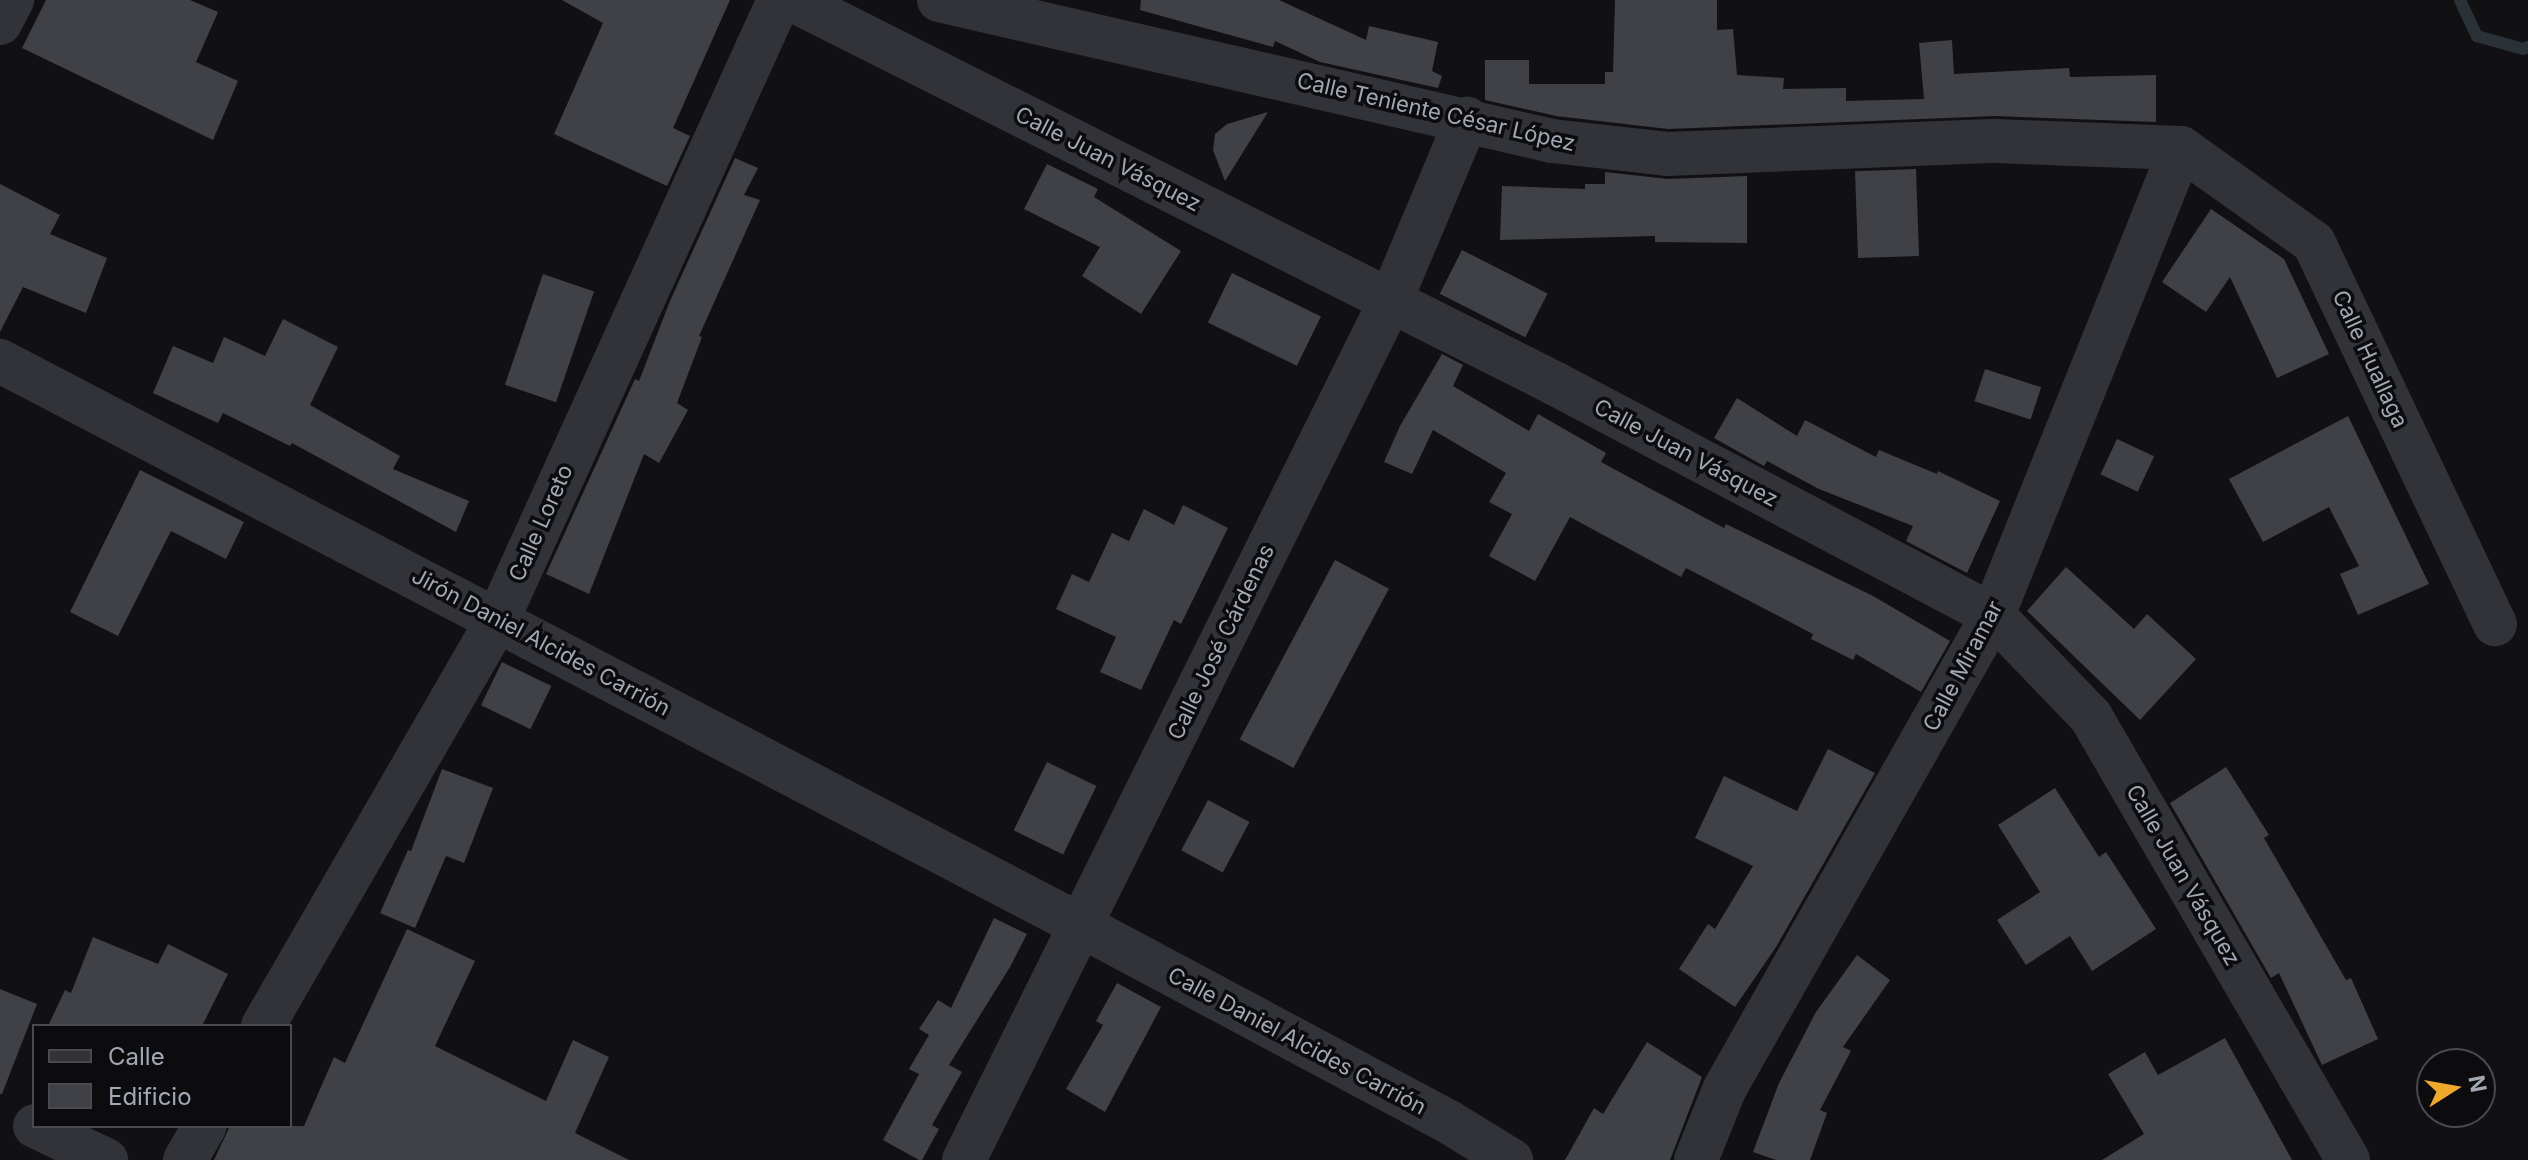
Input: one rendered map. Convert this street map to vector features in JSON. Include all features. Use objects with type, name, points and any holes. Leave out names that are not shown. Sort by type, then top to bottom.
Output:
[{"type":"street","points":[[0,23],[12,0]]},
{"type":"street","name":"Calle Loreto","points":[[264,1024],[498,619],[779,0]]},
{"type":"street","name":"Calle Juan Vásquez","points":[[793,0],[1556,384],[1993,615],[2091,717],[2348,1160]]},
{"type":"street","name":"Calle Teniente César López","points":[[939,0],[1552,141],[1667,154],[1996,141],[2181,148]]},
{"type":"street","name":"Calle José Cárdenas","points":[[964,1160],[1390,302],[1467,119]]},
{"type":"street","name":"Calle Miramar","points":[[1696,1160],[1725,1088],[1993,615],[2181,148]]},
{"type":"street","name":"Calle Huallaga","points":[[2181,148],[2314,243],[2495,624]]},
{"type":"street","name":"Jirón Daniel Alcides Carrión","points":[[0,361],[1080,925]]},
{"type":"street","name":"Calle Daniel Alcides Carrión","points":[[1080,925],[1449,1122],[1511,1160]]},
{"type":"street","points":[[0,1109],[32,1125]]},
{"type":"street","points":[[38,1128],[106,1160]]},
{"type":"street","points":[[185,1160],[204,1128]]},
{"type":"building","points":[[46,0],[190,0],[218,12],[196,62],[238,81],[213,140],[22,48]]},
{"type":"building","points":[[562,0],[730,0],[673,128],[690,136],[667,186],[554,134],[603,23]]},
{"type":"building","points":[[1141,0],[1279,0],[1366,40],[1369,26],[1438,42],[1432,71],[1442,76],[1438,88],[1320,62],[1275,41],[1273,47],[1140,10]]},
{"type":"building","points":[[1615,0],[1717,0],[1717,30],[1733,29],[1737,75],[1784,78],[1783,89],[1846,88],[1846,101],[1924,99],[1919,43],[1952,40],[1954,74],[2069,68],[2070,77],[2156,75],[2156,122],[1995,116],[1668,129],[1556,116],[1485,100],[1485,60],[1529,60],[1529,84],[1605,84],[1605,72],[1613,72]]},
{"type":"building","points":[[1268,112],[1225,181],[1213,150],[1215,134],[1227,124]]},
{"type":"building","points":[[735,158],[758,168],[744,195],[760,200],[699,336],[702,337],[677,403],[688,410],[659,463],[644,454],[589,594],[546,574],[635,379],[639,381],[670,301]]},
{"type":"building","points":[[1047,164],[1098,189],[1094,197],[1181,251],[1141,314],[1082,276],[1100,247],[1024,209]]},
{"type":"building","points":[[1916,169],[1919,256],[1858,258],[1855,171]]},
{"type":"building","points":[[1605,172],[1668,179],[1747,176],[1747,243],[1655,242],[1655,236],[1500,240],[1502,186],[1585,189],[1585,184],[1605,184]]},
{"type":"building","points":[[0,184],[60,215],[50,234],[107,258],[86,313],[23,287],[0,332]]},
{"type":"building","points":[[2211,209],[2284,259],[2329,354],[2277,378],[2230,277],[2206,312],[2162,282]]},
{"type":"building","points":[[1462,250],[1548,294],[1525,337],[1440,294]]},
{"type":"building","points":[[1232,273],[1321,316],[1297,366],[1208,322]]},
{"type":"building","points":[[543,274],[594,292],[556,402],[505,385]]},
{"type":"building","points":[[283,319],[338,347],[310,405],[400,456],[393,469],[469,501],[456,532],[292,443],[290,446],[223,413],[218,423],[153,393],[173,346],[213,363],[224,337],[265,356]]},
{"type":"building","points":[[1442,354],[1463,365],[1453,386],[1529,431],[1538,414],[1606,453],[1601,462],[1724,528],[1726,524],[1873,596],[1950,641],[1921,692],[1856,654],[1853,660],[1811,639],[1813,634],[1686,568],[1681,577],[1570,517],[1535,581],[1489,556],[1512,514],[1489,502],[1506,473],[1433,430],[1412,474],[1384,462],[1400,426]]},
{"type":"building","points":[[1985,369],[2041,387],[2031,420],[1974,401]]},
{"type":"building","points":[[1737,398],[1797,436],[1805,420],[1876,457],[1879,450],[1937,474],[1938,471],[2000,501],[1967,573],[1906,541],[1913,526],[1819,489],[1767,461],[1764,466],[1714,438]]},
{"type":"building","points":[[2348,416],[2429,584],[2358,615],[2340,574],[2359,566],[2329,507],[2263,542],[2229,479]]},
{"type":"building","points":[[2117,439],[2154,456],[2138,492],[2101,474]]},
{"type":"building","points":[[140,470],[244,522],[226,559],[171,531],[118,636],[70,612]]},
{"type":"building","points":[[1183,505],[1228,528],[1181,624],[1174,620],[1141,690],[1100,672],[1116,637],[1056,609],[1072,574],[1089,582],[1112,533],[1129,541],[1144,509],[1174,525]]},
{"type":"building","points":[[1335,560],[1389,589],[1294,768],[1240,739]]},
{"type":"building","points":[[2066,567],[2134,629],[2147,614],[2196,659],[2140,720],[2027,611]]},
{"type":"building","points":[[502,662],[551,686],[530,729],[481,705]]},
{"type":"building","points":[[1828,749],[1875,773],[1776,947],[1735,1007],[1679,969],[1708,924],[1715,929],[1753,866],[1695,838],[1724,776],[1797,811]]},
{"type":"building","points":[[1047,762],[1096,786],[1063,854],[1014,830]]},
{"type":"building","points":[[2226,767],[2269,835],[2264,838],[2346,980],[2351,978],[2378,1039],[2322,1065],[2279,973],[2271,978],[2170,803]]},
{"type":"building","points":[[442,769],[493,788],[464,863],[446,856],[415,928],[380,913],[408,850],[411,851]]},
{"type":"building","points":[[2055,788],[2099,857],[2106,852],[2156,929],[2092,971],[2070,936],[2026,965],[1997,920],[2040,892],[1998,825]]},
{"type":"building","points":[[1208,800],[1249,822],[1223,872],[1181,850]]},
{"type":"building","points":[[994,918],[1027,934],[949,1065],[962,1072],[932,1125],[939,1129],[922,1160],[919,1160],[883,1140],[919,1074],[909,1069],[929,1035],[919,1029],[938,1000],[951,1008]]},
{"type":"building","points":[[407,929],[475,961],[435,1046],[546,1101],[573,1040],[609,1057],[575,1133],[629,1160],[214,1160],[229,1128],[304,1126],[334,1057],[345,1063]]},
{"type":"building","points":[[93,937],[158,964],[168,944],[228,974],[203,1024],[49,1024],[65,990],[71,993]]},
{"type":"building","points":[[1857,955],[1890,980],[1843,1047],[1851,1051],[1820,1110],[1827,1113],[1810,1160],[1776,1160],[1753,1152],[1779,1083],[1816,1012]]},
{"type":"building","points":[[1117,983],[1161,1007],[1105,1112],[1066,1089],[1103,1025],[1096,1021]]},
{"type":"building","points":[[0,989],[37,1004],[2,1094],[0,1094]]},
{"type":"building","points":[[2225,1038],[2292,1160],[2102,1160],[2144,1134],[2108,1074],[2145,1052],[2158,1075]]},
{"type":"building","points":[[1647,1042],[1702,1077],[1670,1160],[1565,1160],[1594,1108],[1603,1114]]},
{"type":"waterway","points":[[2460,0],[2477,36],[2523,49],[2528,47]]}]
